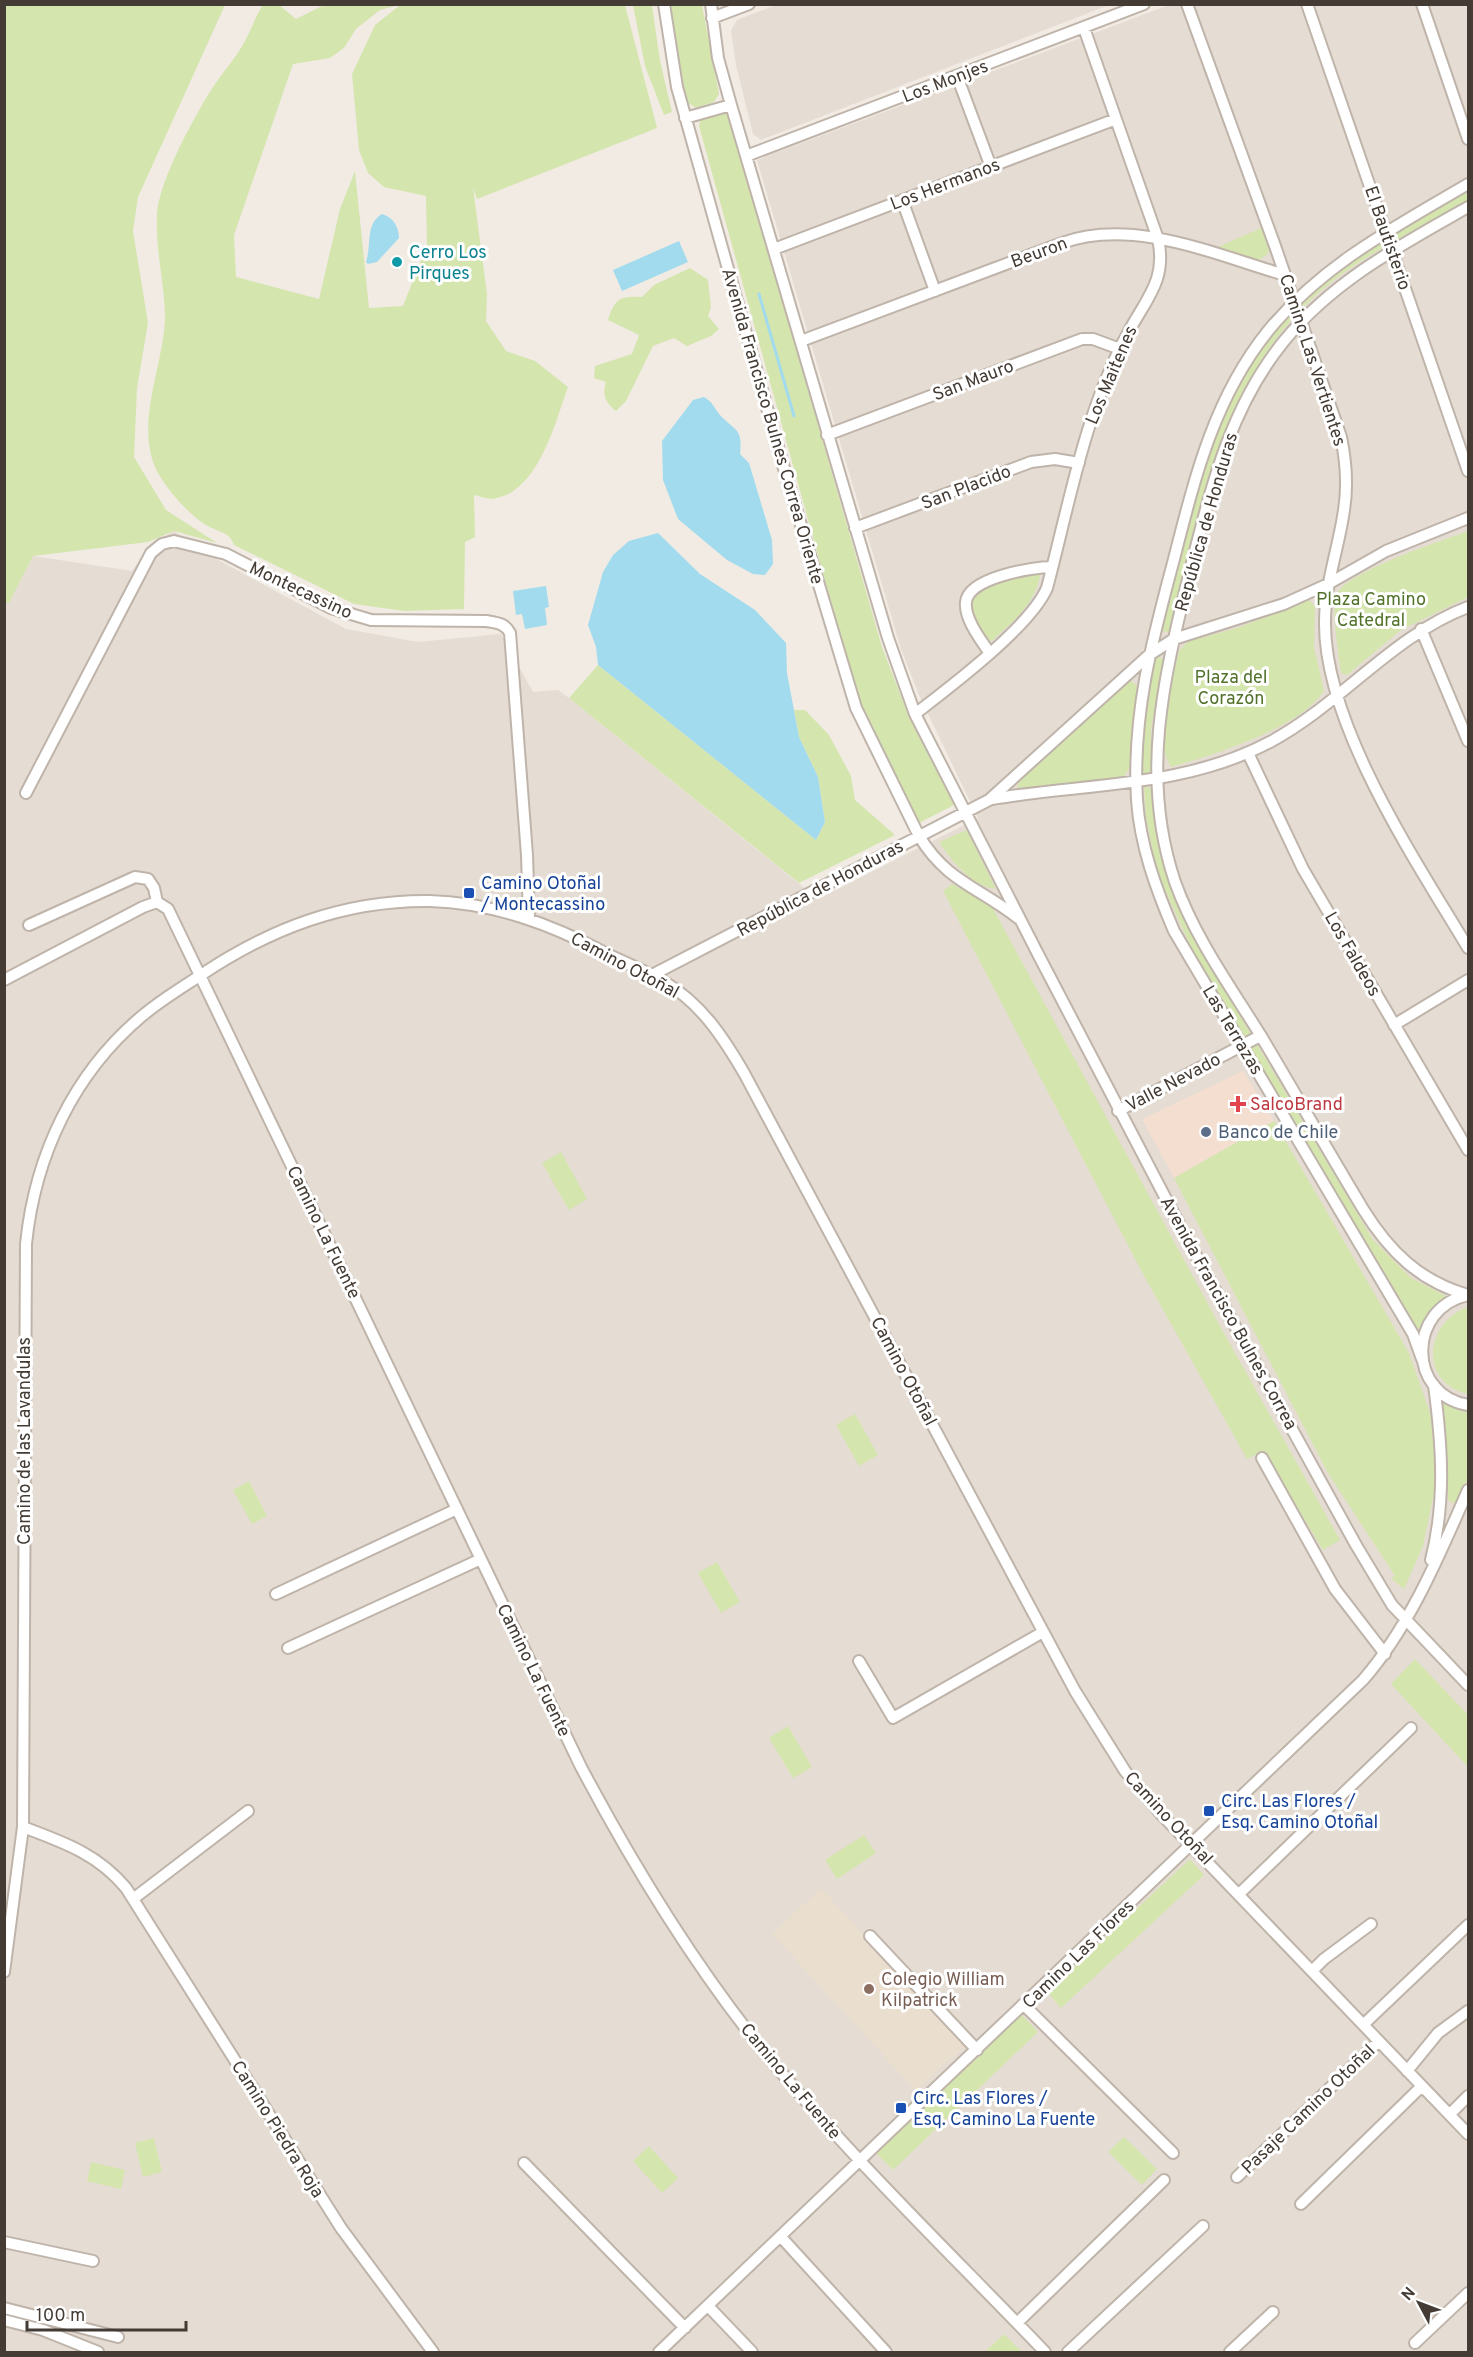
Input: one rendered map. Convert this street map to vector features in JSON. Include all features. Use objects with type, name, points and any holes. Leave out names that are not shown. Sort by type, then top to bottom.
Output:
[{"type":"street","name":"Avenida Francisco Bulnes Correa Oriente","points":[[664,4],[671,58],[686,118],[783,465],[856,708],[919,836]]},
{"type":"street","points":[[711,4],[718,58],[730,105],[888,638],[915,714],[966,811]]},
{"type":"street","points":[[712,18],[749,4]]},
{"type":"street","name":"Los Monjes","points":[[746,156],[1144,4]]},
{"type":"street","name":"Camino Las Vertientes","points":[[1187,4],[1285,274],[1336,423],[1345,465],[1344,510],[1328,584],[1325,640],[1337,698],[1386,806],[1468,948]]},
{"type":"street","name":"El Bautisterio","points":[[1307,4],[1468,471]]},
{"type":"street","points":[[1422,4],[1468,139]]},
{"type":"street","name":"Los Maitenes","points":[[915,714],[989,652],[1034,610],[1047,588],[1092,416],[1119,349],[1158,279],[1161,262],[1158,239],[1084,28]]},
{"type":"street","points":[[957,76],[991,166]]},
{"type":"street","points":[[686,118],[730,105]]},
{"type":"street","name":"Los Hermanos","points":[[774,249],[1116,119]]},
{"type":"street","name":"República de Honduras","points":[[1136,781],[1137,728],[1149,655],[1194,481],[1213,424],[1232,384],[1255,348],[1294,302],[1338,263],[1385,232],[1468,184]]},
{"type":"street","points":[[902,200],[935,291]]},
{"type":"street","name":"República de Honduras","points":[[988,800],[1157,780],[1162,688],[1212,486],[1224,449],[1245,400],[1270,359],[1301,321],[1338,286],[1392,250],[1468,207]]},
{"type":"street","name":"Beuron","points":[[801,341],[1080,237],[1123,233],[1158,239],[1285,274]]},
{"type":"street","name":"San Mauro","points":[[827,435],[1082,339],[1093,339],[1119,349]]},
{"type":"street","name":"San Placido","points":[[855,528],[1031,462],[1055,459],[1079,463]]},
{"type":"street","points":[[1194,481],[1212,486]]},
{"type":"street","points":[[1149,655],[1174,639],[1263,612],[1328,584],[1386,551],[1468,518]]},
{"type":"street","name":"Montecassino","points":[[26,793],[151,554],[168,542],[185,543],[226,554],[331,608],[359,618],[384,622],[486,621],[502,624],[507,628],[510,633],[527,855],[529,918]]},
{"type":"street","points":[[989,652],[968,613],[965,603],[969,593],[976,587],[1018,570],[1052,567]]},
{"type":"street","points":[[1157,780],[1204,768],[1248,753],[1288,731],[1337,698],[1421,629],[1468,607]]},
{"type":"street","points":[[1421,629],[1468,741]]},
{"type":"street","name":"República de Honduras","points":[[652,975],[988,800],[1149,655]]},
{"type":"street","name":"Los Faldeos","points":[[1248,753],[1277,820],[1303,869],[1468,1150]]},
{"type":"street","name":"Las Terrazas","points":[[1157,780],[1163,837],[1175,882],[1203,943],[1381,1239],[1395,1253],[1433,1282],[1468,1295]]},
{"type":"street","name":"Las Terrazas","points":[[1136,781],[1141,824],[1157,888],[1185,951],[1413,1334],[1434,1385]]},
{"type":"street","name":"Avenida Francisco Bulnes Correa","points":[[966,811],[1118,1111],[1382,1591],[1405,1620],[1468,1685]]},
{"type":"street","name":"Avenida Francisco Bulnes Correa","points":[[919,836],[932,855],[951,875],[996,902],[1020,920]]},
{"type":"street","name":"Camino La Fuente","points":[[29,925],[135,877],[148,879],[154,888],[157,902],[168,909],[174,918],[580,1767],[664,1912],[711,1982],[764,2051],[821,2118],[1045,2352]]},
{"type":"street","points":[[1157,888],[1175,882]]},
{"type":"street","points":[[4,980],[157,902]]},
{"type":"street","name":"Camino Otoñal","points":[[201,975],[241,949],[282,929],[322,915],[364,906],[402,902],[444,902],[482,906],[529,918],[652,975],[679,991],[698,1007],[727,1044],[1043,1632],[1090,1717],[1125,1771],[1161,1814],[1240,1893],[1468,2134]]},
{"type":"street","name":"Camino de las Lavandulas","points":[[4,1972],[23,1827],[25,1290],[26,1245],[31,1202],[42,1162],[59,1122],[94,1065],[142,1016],[201,975]]},
{"type":"street","points":[[1394,1025],[1468,980]]},
{"type":"street","name":"Valle Nevado","points":[[1118,1111],[1260,1036]]},
{"type":"street","points":[[1325,1185],[1343,1175]]},
{"type":"street","points":[[1422,1359],[1424,1333],[1432,1318],[1451,1301],[1468,1295]]},
{"type":"street","points":[[1434,1385],[1450,1400],[1468,1406]]},
{"type":"street","name":"Camino Las Flores","points":[[1423,1587],[1435,1545],[1442,1503],[1443,1460],[1434,1385]]},
{"type":"street","points":[[1262,1458],[1335,1589],[1385,1653]]},
{"type":"street","name":"Camino Las Flores","points":[[660,2352],[1363,1680],[1385,1653],[1405,1620],[1423,1587],[1468,1490]]},
{"type":"street","points":[[276,1594],[457,1509]]},
{"type":"street","points":[[288,1648],[481,1559]]},
{"type":"street","points":[[859,1661],[893,1718],[1043,1632]]},
{"type":"street","points":[[1240,1893],[1411,1728]]},
{"type":"street","points":[[133,1899],[248,1811]]},
{"type":"street","name":"Camino Piedra Roja","points":[[23,1827],[75,1846],[92,1856],[117,1878],[133,1899],[341,2228],[433,2352]]},
{"type":"street","points":[[1312,1971],[1324,1959],[1371,1924]]},
{"type":"street","name":"Pasaje Camino Otoñal","points":[[1364,2025],[1468,1925]]},
{"type":"street","points":[[870,1936],[977,2050]]},
{"type":"street","points":[[1024,2005],[1173,2153]]},
{"type":"street","points":[[1407,2071],[1438,2033],[1468,2011]]},
{"type":"street","name":"Pasaje Camino Otoñal","points":[[1237,2177],[1379,2042]]},
{"type":"street","points":[[1300,2204],[1422,2086]]},
{"type":"street","points":[[1450,2114],[1468,2096]]},
{"type":"street","points":[[524,2163],[685,2328]]},
{"type":"street","points":[[1017,2323],[1164,2180]]},
{"type":"street","points":[[1068,2352],[1203,2226]]},
{"type":"street","points":[[781,2238],[886,2352]]},
{"type":"street","points":[[4,2242],[93,2261]]},
{"type":"street","points":[[1415,2343],[1468,2293]]},
{"type":"street","points":[[708,2306],[752,2352]]},
{"type":"street","points":[[4,2308],[118,2337]]},
{"type":"street","points":[[1230,2352],[1273,2312]]},
{"type":"street","points":[[4,2320],[43,2330],[98,2352]]},
{"type":"shaded area","points":[[776,5],[1109,5],[761,140],[753,134],[736,65],[731,30],[737,20]]},
{"type":"shaded area","points":[[1169,5],[1468,5],[1468,2352],[5,2352],[4,602],[9,602],[33,556],[132,571],[151,544],[174,531],[218,560],[346,629],[418,642],[501,634],[533,692],[558,690],[818,899],[978,818],[919,695],[901,649],[757,160]]},
{"type":"shaded area","points":[[1243,1071],[1274,1121],[1174,1178],[1142,1119]]},
{"type":"shaded area","name":"Colegio William Kilpatrick","points":[[821,1888],[966,2045],[916,2091],[772,1934]]},
{"type":"green space","points":[[4,5],[225,5],[138,197],[133,231],[148,323],[137,388],[134,457],[166,510],[217,543],[174,531],[148,542],[33,556],[9,603],[4,602]]},
{"type":"green space","points":[[263,5],[279,5],[296,19],[324,5],[399,5],[380,10],[356,29],[344,48],[330,58],[293,64],[234,235],[236,277],[319,299],[340,209],[355,171],[369,308],[403,306],[427,245],[426,196],[384,187],[368,173],[359,150],[352,74],[375,25],[400,5],[625,5],[657,128],[477,199],[473,187],[487,294],[486,321],[506,351],[535,361],[568,387],[550,437],[533,471],[508,494],[492,499],[474,495],[475,537],[465,542],[464,609],[404,611],[354,604],[234,545],[226,534],[206,525],[188,511],[172,493],[155,467],[148,431],[149,412],[165,319],[157,241],[159,200],[170,168],[187,133],[211,90],[241,47]]},
{"type":"green space","points":[[633,5],[652,5],[660,61],[672,112],[664,115],[645,66]]},
{"type":"green space","points":[[671,5],[702,5],[719,94],[714,102],[696,108],[687,102]]},
{"type":"green space","points":[[722,113],[729,115],[882,647],[909,717],[954,805],[919,823],[858,700],[699,126],[701,118]]},
{"type":"green space","points":[[1468,192],[1468,201],[1388,245],[1342,274],[1302,309],[1270,348],[1244,390],[1224,436],[1194,532],[1169,632],[1162,631],[1186,532],[1214,440],[1232,397],[1256,356],[1286,316],[1340,266],[1394,232]]},
{"type":"green space","points":[[1261,228],[1269,250],[1267,255],[1258,260],[1218,247]]},
{"type":"green space","points":[[690,268],[708,280],[711,307],[708,316],[719,329],[711,336],[687,346],[674,338],[653,346],[626,401],[616,411],[605,398],[606,382],[594,378],[595,366],[632,354],[639,335],[608,320],[613,307],[623,298],[642,297],[654,285]]},
{"type":"green space","name":"Plaza Camino Catedral","points":[[1468,531],[1468,597],[1401,630],[1347,675],[1341,673],[1334,610],[1336,595],[1344,586],[1376,567]]},
{"type":"green space","points":[[1041,571],[1034,593],[1023,610],[992,641],[986,639],[971,608],[970,599],[984,588],[1003,580]]},
{"type":"green space","name":"Plaza del Corazón","points":[[1309,600],[1315,606],[1314,647],[1324,691],[1296,717],[1276,728],[1232,747],[1171,767],[1165,755],[1163,726],[1179,651],[1187,642],[1240,627]]},
{"type":"green space","points":[[1157,656],[1163,659],[1151,729],[1151,771],[1146,774],[1142,772],[1144,712],[1152,666]]},
{"type":"green space","points":[[598,665],[816,840],[825,822],[818,777],[799,737],[794,710],[805,710],[829,735],[851,776],[855,800],[895,835],[799,883],[569,698]]},
{"type":"green space","points":[[1131,681],[1137,686],[1130,767],[1123,778],[1017,788],[1018,783],[1127,682]]},
{"type":"green space","points":[[1144,787],[1151,788],[1165,869],[1198,945],[1373,1240],[1411,1278],[1448,1297],[1434,1305],[1420,1329],[1416,1328],[1191,947],[1157,872],[1146,817]]},
{"type":"green space","points":[[967,830],[996,889],[979,883],[963,872],[939,842]]},
{"type":"green space","points":[[952,884],[991,905],[1221,1328],[1340,1540],[1323,1550],[1263,1451],[1247,1459],[1143,1274],[943,891]]},
{"type":"green space","points":[[1274,1121],[1409,1353],[1431,1416],[1436,1483],[1423,1546],[1404,1589],[1391,1578],[1395,1576],[1328,1473],[1174,1178]]},
{"type":"green space","points":[[561,1152],[587,1199],[569,1210],[542,1163]]},
{"type":"green space","points":[[1464,1308],[1468,1308],[1468,1394],[1452,1388],[1442,1379],[1435,1367],[1433,1354],[1435,1341],[1441,1328]]},
{"type":"green space","points":[[1443,1402],[1463,1412],[1468,1412],[1468,1478],[1455,1504],[1448,1500]]},
{"type":"green space","points":[[855,1414],[878,1455],[859,1466],[836,1425]]},
{"type":"green space","points":[[249,1481],[267,1516],[252,1524],[233,1490]]},
{"type":"green space","points":[[717,1562],[740,1602],[721,1613],[698,1573]]},
{"type":"green space","points":[[1415,1659],[1468,1715],[1468,1767],[1391,1684]]},
{"type":"green space","points":[[788,1726],[812,1767],[793,1778],[769,1738]]},
{"type":"green space","points":[[864,1835],[876,1853],[837,1879],[825,1860]]},
{"type":"green space","points":[[1190,1859],[1204,1875],[1061,2008],[1047,1992]]},
{"type":"green space","points":[[1021,2014],[1038,2032],[893,2170],[876,2153]]},
{"type":"green space","points":[[1124,2137],[1157,2169],[1142,2185],[1108,2152]]},
{"type":"green space","points":[[154,2138],[162,2172],[143,2177],[135,2143]]},
{"type":"green space","points":[[649,2146],[678,2178],[662,2193],[633,2161]]},
{"type":"green space","points":[[91,2162],[125,2170],[121,2189],[87,2181]]},
{"type":"green space","points":[[1004,2334],[1022,2352],[985,2352]]},
{"type":"water","points":[[382,214],[395,223],[399,238],[377,262],[368,264],[366,262],[371,229],[373,223]]},
{"type":"water","points":[[679,241],[688,262],[622,291],[613,270]]},
{"type":"water","points":[[704,397],[737,431],[741,446],[740,454],[749,463],[772,540],[773,564],[765,575],[753,574],[727,560],[678,519],[663,480],[662,441],[693,400]]},
{"type":"water","points":[[658,533],[700,574],[755,610],[786,643],[787,673],[799,737],[818,777],[825,822],[816,840],[598,665],[596,647],[588,625],[603,572],[613,555],[629,541]]},
{"type":"water","points":[[546,586],[549,607],[545,608],[547,625],[525,629],[522,614],[516,615],[513,591]]},
{"type":"waterway","points":[[759,294],[794,416]]},
{"type":"place","name":"Cerro Los Pirques","points":[[397,262]]},
{"type":"place","name":"Camino Otoñal / Montecassino","points":[[469,893]]},
{"type":"place","name":"SalcoBrand","points":[[1238,1104]]},
{"type":"place","name":"Banco de Chile","points":[[1206,1132]]},
{"type":"place","name":"Circ. Las Flores / Esq. Camino Otoñal","points":[[1209,1811]]},
{"type":"place","name":"Colegio William Kilpatrick","points":[[869,1989]]},
{"type":"place","name":"Circ. Las Flores / Esq. Camino La Fuente","points":[[901,2108]]}]
